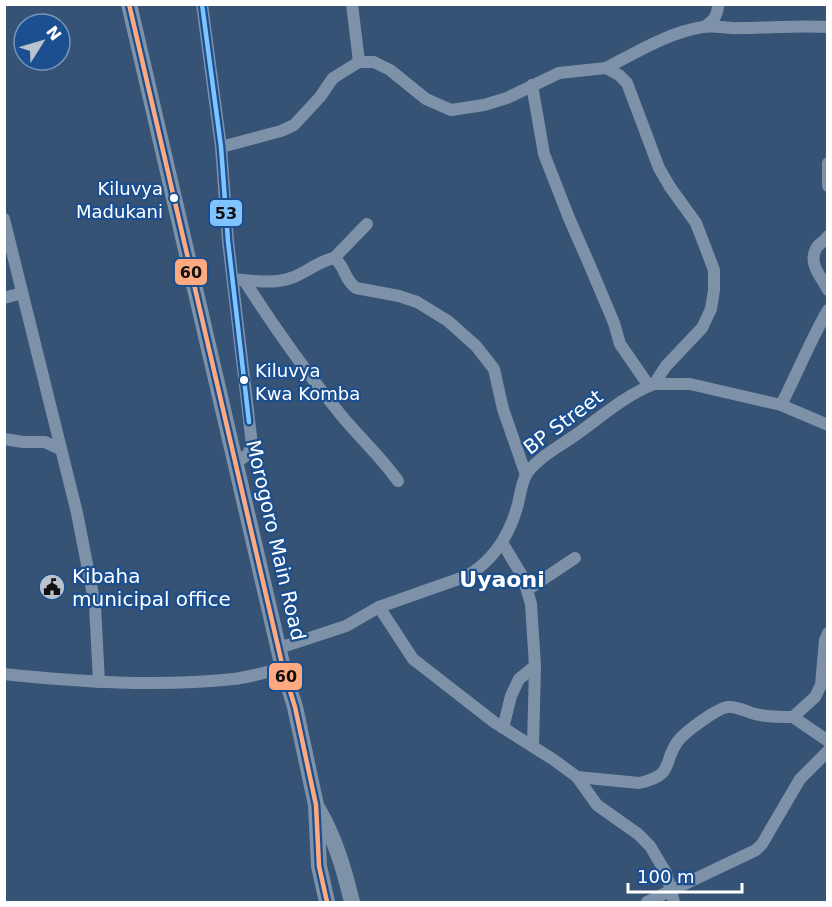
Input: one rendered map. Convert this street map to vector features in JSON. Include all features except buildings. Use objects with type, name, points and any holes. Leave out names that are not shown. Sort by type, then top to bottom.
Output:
[{"type":"highway","name":"Morogoro Main Road","points":[[129,4],[279,648],[295,707],[316,805],[319,866],[327,903]]},
{"type":"highway","name":"Morogoro Main Road","points":[[316,805],[327,823],[343,862],[352,903]]},
{"type":"street","points":[[202,4],[221,147],[228,241],[239,280],[252,445],[248,454],[237,463]]},
{"type":"street","points":[[352,4],[359,62]]},
{"type":"street","points":[[704,27],[713,21],[718,12],[718,4]]},
{"type":"street","points":[[221,147],[281,131],[294,125],[320,97],[333,78],[359,62],[374,62],[390,70],[426,99],[451,110],[484,105],[507,98],[560,74],[606,68],[678,34],[704,27],[828,27]]},
{"type":"street","points":[[532,85],[544,154],[565,208],[620,344],[652,385],[666,366],[702,328],[711,309],[714,270],[696,224],[659,168],[627,83],[619,75],[606,68]]},
{"type":"street","points":[[828,163],[828,186]]},
{"type":"street","points":[[239,280],[278,281],[291,278],[334,258],[367,224]]},
{"type":"street","points":[[5,225],[77,513],[95,605],[99,682]]},
{"type":"street","points":[[828,236],[813,257],[813,265],[828,290]]},
{"type":"street","points":[[334,258],[340,262],[350,284],[356,288],[399,296],[417,302],[448,321],[476,346],[494,369],[503,409],[526,475]]},
{"type":"street","points":[[239,280],[342,416],[385,462],[399,481]]},
{"type":"street","points":[[4,298],[22,293]]},
{"type":"street","points":[[781,405],[811,338],[828,310]]},
{"type":"street","name":"BP Street","points":[[279,648],[346,626],[379,608],[479,569],[502,544],[515,515],[526,475],[541,459],[624,400],[652,385],[690,384],[781,405],[828,425]]},
{"type":"street","points":[[4,439],[45,442],[60,449]]},
{"type":"street","points":[[502,544],[523,577],[533,621],[532,645],[535,666],[533,746]]},
{"type":"street","points":[[527,590],[575,558]]},
{"type":"street","points":[[379,608],[413,659],[503,728],[577,777],[597,805],[638,834],[650,846],[666,873],[674,903]]},
{"type":"street","points":[[793,717],[815,698],[821,686],[825,640],[828,633]]},
{"type":"street","points":[[503,728],[511,696],[519,678],[535,666]]},
{"type":"street","points":[[4,674],[99,682],[180,682],[235,678],[284,668]]},
{"type":"street","points":[[577,777],[639,783],[649,781],[667,768],[677,742],[722,708],[730,707],[758,715],[793,717],[828,741]]},
{"type":"street","points":[[646,903],[756,850],[762,844],[800,779],[828,752]]},
{"type":"transit line","name":"60","points":[[129,4],[283,668],[295,707],[316,805],[319,866],[327,902]]},
{"type":"transit line","name":"53","points":[[202,4],[221,147],[228,241],[249,422]]},
{"type":"place","name":"Kiluvya Madukani","points":[[174,198]]},
{"type":"place","name":"Kiluvya Kwa Komba","points":[[244,380]]},
{"type":"place","name":"Kibaha municipal office","points":[[52,587]]},
{"type":"district","name":"Uyaoni","points":[[502,579]]}]
